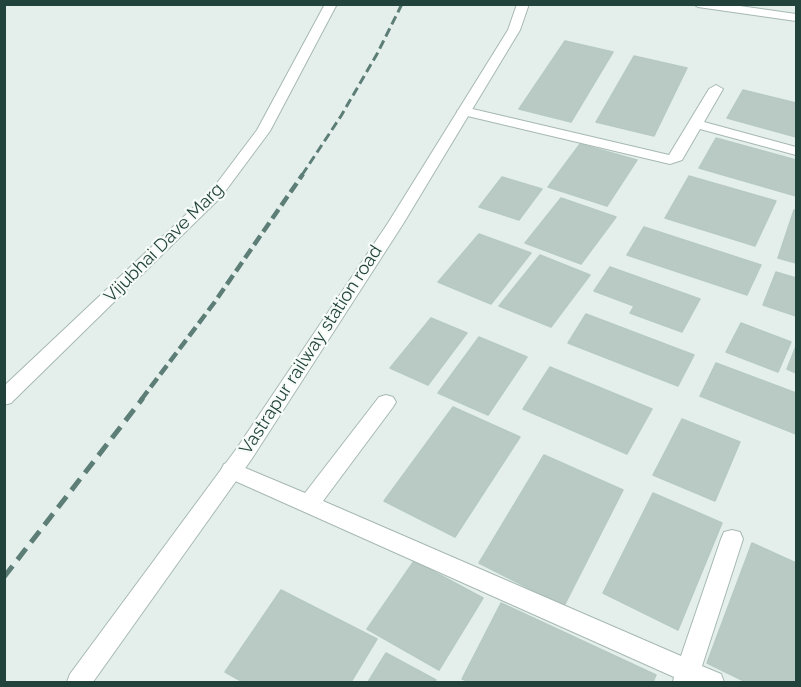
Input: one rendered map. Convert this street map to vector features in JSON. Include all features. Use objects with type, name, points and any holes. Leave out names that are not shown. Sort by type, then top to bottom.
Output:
[{"type":"street","name":"Vijubhai Dave Marg","points":[[4,398],[216,194],[263,131],[331,4]]},
{"type":"street","name":"Vastrapur railway station road","points":[[80,682],[231,470],[394,224],[514,30],[523,4]]},
{"type":"street","points":[[698,4],[796,18]]},
{"type":"street","points":[[464,111],[670,160],[677,158],[716,89]]},
{"type":"street","points":[[696,124],[796,151]]},
{"type":"street","points":[[309,503],[386,402]]},
{"type":"street","points":[[231,470],[309,503],[687,677],[712,682]]},
{"type":"street","points":[[687,677],[732,539]]},
{"type":"building","points":[[565,41],[613,52],[571,122],[519,109]]},
{"type":"building","points":[[634,56],[687,68],[654,136],[596,122]]},
{"type":"building","points":[[743,90],[796,103],[796,137],[727,118]]},
{"type":"building","points":[[716,138],[796,160],[796,196],[699,168]]},
{"type":"building","points":[[580,144],[637,160],[607,206],[548,187]]},
{"type":"building","points":[[689,176],[776,201],[755,246],[665,218]]},
{"type":"building","points":[[502,177],[542,189],[519,220],[479,207]]},
{"type":"building","points":[[561,198],[616,217],[581,264],[525,243]]},
{"type":"building","points":[[794,210],[796,210],[796,263],[778,258]]},
{"type":"building","points":[[644,227],[761,265],[747,295],[627,255]]},
{"type":"building","points":[[479,234],[531,253],[491,304],[438,282]]},
{"type":"building","points":[[540,255],[590,275],[551,327],[499,306]]},
{"type":"building","points":[[610,267],[700,299],[682,332],[630,313],[634,306],[594,291]]},
{"type":"building","points":[[776,272],[796,278],[796,316],[763,305]]},
{"type":"building","points":[[586,314],[694,355],[678,386],[568,343]]},
{"type":"building","points":[[431,318],[467,333],[428,385],[390,368]]},
{"type":"building","points":[[741,323],[791,342],[778,372],[726,352]]},
{"type":"building","points":[[479,337],[527,357],[488,415],[438,393]]},
{"type":"building","points":[[796,346],[796,373],[787,369]]},
{"type":"building","points":[[716,363],[796,393],[796,434],[700,396]]},
{"type":"building","points":[[550,367],[652,409],[627,454],[523,409]]},
{"type":"building","points":[[453,407],[520,437],[455,537],[384,501]]},
{"type":"building","points":[[682,419],[740,442],[715,501],[653,475]]},
{"type":"building","points":[[544,455],[623,490],[564,606],[479,563]]},
{"type":"building","points":[[653,493],[722,523],[678,630],[603,593]]},
{"type":"building","points":[[752,543],[796,563],[796,682],[746,682],[707,663]]},
{"type":"building","points":[[414,561],[483,598],[439,670],[367,629]]},
{"type":"building","points":[[281,590],[377,639],[351,682],[243,682],[225,672]]},
{"type":"building","points":[[501,603],[656,675],[653,682],[470,682],[462,679]]},
{"type":"building","points":[[386,653],[436,680],[435,682],[368,682]]},
{"type":"railway","points":[[302,175],[341,116],[377,54],[402,4]]},
{"type":"railway","points":[[141,400],[214,303],[303,174]]},
{"type":"railway","points":[[4,577],[143,398]]}]
